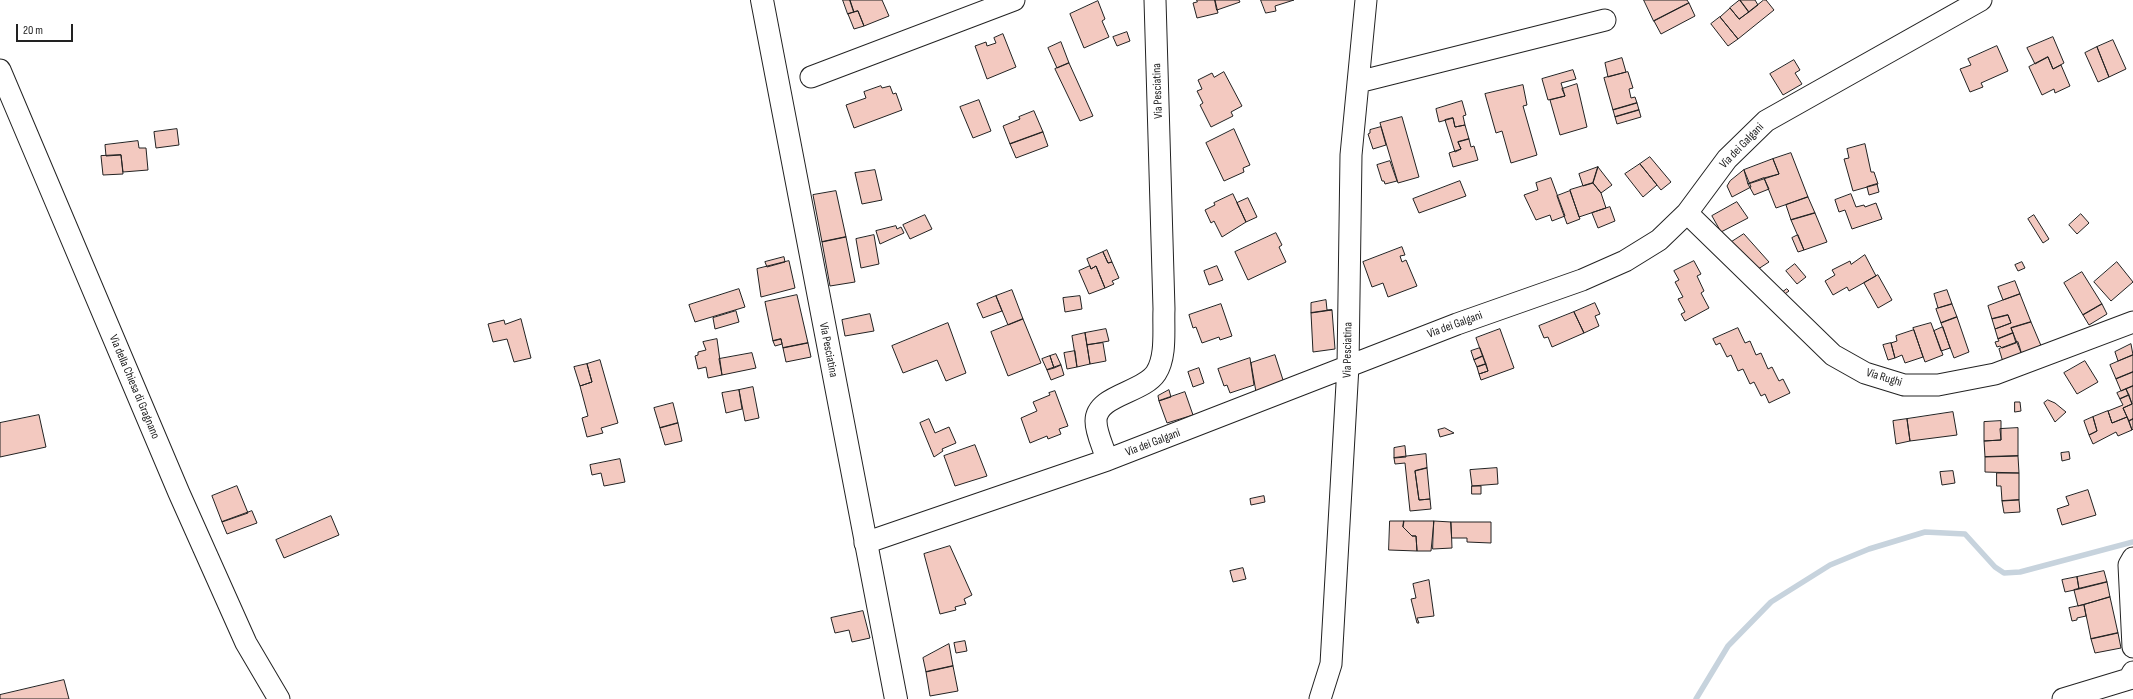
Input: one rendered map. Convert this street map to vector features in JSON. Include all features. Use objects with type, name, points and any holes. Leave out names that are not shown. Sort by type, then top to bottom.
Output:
[{"type":"main road","name":"Via Pesciatina","points":[[762,0],[896,699]]},
{"type":"street","points":[[811,77],[1014,0]]},
{"type":"street","name":"Via Pesciatina","points":[[1108,460],[1096,420],[1101,408],[1112,399],[1144,384],[1156,373],[1161,359],[1164,309],[1155,0]]},
{"type":"street","name":"Via Pesciatina","points":[[1320,699],[1331,664],[1348,366],[1351,155],[1366,0]]},
{"type":"street","name":"Via dei Galgani","points":[[865,543],[1108,460],[1348,366],[1582,280],[1625,261],[1659,240],[1687,213],[1727,159],[1766,121],[1981,0]]},
{"type":"street","points":[[1358,82],[1605,20]]},
{"type":"street","name":"Via della Chiesa di Gragnano","points":[[0,70],[182,500],[246,643],[278,699]]},
{"type":"street","name":"Via Rughi","points":[[1687,213],[1833,355],[1865,373],[1904,385],[1938,385],[1995,374],[2133,322]]},
{"type":"street","points":[[2133,558],[2129,566],[2133,647]]},
{"type":"street","points":[[2063,699],[2128,679],[2133,672]]},
{"type":"building","points":[[843,0],[850,0],[854,12],[848,14]]},
{"type":"building","points":[[850,0],[882,0],[889,16],[864,26],[858,11],[854,12]]},
{"type":"building","points":[[1197,0],[1215,0],[1218,13],[1197,18],[1193,3],[1197,2]]},
{"type":"building","points":[[1215,0],[1239,0],[1240,2],[1217,10]]},
{"type":"building","points":[[1261,0],[1294,0],[1275,6],[1276,11],[1266,13]]},
{"type":"building","points":[[1644,0],[1687,0],[1689,3],[1654,21]]},
{"type":"building","points":[[1740,0],[1755,0],[1758,5],[1749,12]]},
{"type":"building","points":[[1740,0],[1749,12],[1739,19],[1730,8]]},
{"type":"building","points":[[1766,0],[1774,10],[1738,39],[1720,17],[1730,8],[1739,19]]},
{"type":"building","points":[[1098,1],[1105,19],[1102,21],[1109,37],[1084,48],[1070,14]]},
{"type":"building","points":[[1689,3],[1695,16],[1661,34],[1654,21]]},
{"type":"building","points":[[858,11],[864,26],[854,29],[848,14]]},
{"type":"building","points":[[1720,17],[1738,39],[1728,46],[1711,24]]},
{"type":"building","points":[[1127,32],[1130,41],[1117,46],[1113,37]]},
{"type":"building","points":[[1003,34],[1016,67],[987,79],[975,46],[986,42],[987,46],[996,43],[994,38]]},
{"type":"building","points":[[2053,37],[2064,63],[2053,69],[2048,57],[2035,64],[2027,48]]},
{"type":"building","points":[[2113,40],[2126,69],[2109,77],[2097,47]]},
{"type":"building","points":[[1061,42],[1069,63],[1057,68],[1048,48]]},
{"type":"building","points":[[1997,46],[2008,71],[1981,83],[1983,87],[1970,92],[1960,69],[1971,65],[1968,59]]},
{"type":"building","points":[[2097,47],[2109,77],[2098,82],[2085,53]]},
{"type":"building","points":[[2048,57],[2053,69],[2061,65],[2070,86],[2055,93],[2054,89],[2042,95],[2029,67]]},
{"type":"building","points":[[1622,58],[1626,72],[1608,77],[1605,63]]},
{"type":"building","points":[[1794,60],[1800,70],[1795,73],[1802,84],[1783,95],[1770,74]]},
{"type":"building","points":[[1069,63],[1093,116],[1080,121],[1055,69]]},
{"type":"building","points":[[1573,70],[1576,79],[1561,83],[1565,96],[1548,100],[1542,79]]},
{"type":"building","points":[[1224,72],[1242,106],[1231,112],[1233,116],[1211,127],[1200,105],[1203,103],[1197,91],[1202,89],[1198,80],[1212,73],[1214,77]]},
{"type":"building","points":[[1628,72],[1633,88],[1629,89],[1631,98],[1635,97],[1637,103],[1613,110],[1604,78]]},
{"type":"building","points":[[1577,84],[1587,127],[1560,135],[1550,100],[1565,96],[1562,89]]},
{"type":"building","points":[[1523,85],[1527,105],[1523,106],[1537,155],[1511,163],[1502,131],[1496,133],[1485,94]]},
{"type":"building","points":[[881,86],[882,88],[890,86],[893,94],[896,93],[902,110],[854,128],[846,105],[866,98],[864,92]]},
{"type":"building","points":[[979,100],[991,131],[973,138],[960,107]]},
{"type":"building","points":[[1462,101],[1466,115],[1463,116],[1465,125],[1455,127],[1453,118],[1439,122],[1436,109]]},
{"type":"building","points":[[1637,103],[1639,110],[1615,117],[1613,110]]},
{"type":"building","points":[[1639,110],[1641,117],[1617,124],[1615,117]]},
{"type":"building","points":[[1034,111],[1043,132],[1010,144],[1003,126]]},
{"type":"building","points":[[1402,117],[1419,177],[1398,183],[1380,123]]},
{"type":"building","points":[[1453,118],[1455,127],[1465,125],[1469,139],[1458,142],[1461,149],[1455,152],[1445,120]]},
{"type":"building","points":[[1381,127],[1386,145],[1373,149],[1368,134],[1370,133],[1370,130]]},
{"type":"building","points":[[177,129],[179,145],[156,148],[154,132]]},
{"type":"building","points":[[1234,129],[1250,165],[1243,168],[1244,172],[1224,181],[1206,143]]},
{"type":"building","points":[[1043,132],[1048,146],[1016,158],[1010,144]]},
{"type":"building","points":[[1469,139],[1471,147],[1474,146],[1478,160],[1453,167],[1449,153],[1461,149],[1458,142]]},
{"type":"building","points":[[138,141],[139,148],[146,148],[148,170],[123,172],[121,155],[106,156],[105,145]]},
{"type":"building","points":[[1865,144],[1871,172],[1874,172],[1878,184],[1853,191],[1844,159],[1849,158],[1847,149]]},
{"type":"building","points":[[1791,153],[1808,197],[1776,208],[1764,178],[1779,174],[1773,159]]},
{"type":"building","points":[[121,155],[123,174],[103,175],[101,156]]},
{"type":"building","points":[[1650,157],[1671,182],[1661,190],[1640,164]]},
{"type":"building","points":[[1773,159],[1779,174],[1748,184],[1744,170]]},
{"type":"building","points":[[1390,161],[1397,181],[1385,184],[1384,181],[1382,181],[1377,165]]},
{"type":"building","points":[[1640,164],[1657,185],[1643,197],[1625,174]]},
{"type":"building","points":[[1598,167],[1612,185],[1601,193],[1593,183]]},
{"type":"building","points":[[1598,167],[1593,183],[1583,186],[1579,174]]},
{"type":"building","points":[[875,170],[882,200],[862,204],[855,173]]},
{"type":"building","points":[[1744,170],[1751,187],[1732,197],[1727,186],[1730,181]]},
{"type":"building","points":[[1551,178],[1565,216],[1552,221],[1550,215],[1536,220],[1524,195],[1538,190],[1536,183]]},
{"type":"building","points":[[1764,178],[1769,189],[1754,195],[1748,184]]},
{"type":"building","points":[[1460,181],[1466,196],[1419,213],[1413,199]]},
{"type":"building","points":[[1593,183],[1601,193],[1606,208],[1579,217],[1570,190]]},
{"type":"building","points":[[1877,184],[1879,192],[1869,195],[1867,187]]},
{"type":"building","points":[[836,191],[846,237],[822,242],[813,195]]},
{"type":"building","points":[[1570,191],[1580,219],[1567,224],[1557,196]]},
{"type":"building","points":[[1233,194],[1246,222],[1222,237],[1214,221],[1211,223],[1205,210],[1215,205],[1214,203]]},
{"type":"building","points":[[1851,194],[1856,207],[1864,205],[1865,207],[1876,203],[1882,219],[1852,229],[1845,210],[1839,212],[1835,200]]},
{"type":"building","points":[[1808,197],[1815,213],[1791,220],[1786,205]]},
{"type":"building","points":[[1248,198],[1257,217],[1246,222],[1237,203]]},
{"type":"building","points":[[1737,202],[1748,218],[1721,232],[1712,216]]},
{"type":"building","points":[[1610,207],[1615,221],[1598,228],[1592,213]]},
{"type":"building","points":[[1815,213],[1827,242],[1804,250],[1791,220]]},
{"type":"building","points":[[2081,214],[2089,223],[2077,234],[2069,225]]},
{"type":"building","points":[[925,215],[932,229],[910,239],[903,225]]},
{"type":"building","points":[[2034,215],[2049,239],[2043,243],[2028,219]]},
{"type":"building","points":[[896,226],[897,229],[901,227],[904,233],[880,244],[876,231]]},
{"type":"building","points":[[1276,233],[1282,245],[1279,247],[1286,262],[1248,280],[1235,252]]},
{"type":"building","points":[[1744,234],[1769,262],[1755,271],[1730,243]]},
{"type":"building","points":[[874,235],[879,264],[861,268],[856,239]]},
{"type":"building","points":[[1798,235],[1804,250],[1798,252],[1792,238]]},
{"type":"building","points":[[846,237],[855,282],[830,286],[822,242]]},
{"type":"building","points":[[1402,247],[1405,255],[1400,256],[1402,262],[1406,260],[1417,286],[1388,297],[1383,283],[1372,287],[1363,262]]},
{"type":"building","points":[[1107,250],[1112,262],[1108,263],[1103,252]]},
{"type":"building","points":[[1103,252],[1108,263],[1112,262],[1119,278],[1112,281],[1114,284],[1105,288],[1096,266],[1091,269],[1087,259]]},
{"type":"building","points":[[1865,255],[1876,276],[1849,291],[1847,287],[1833,295],[1825,281],[1835,275],[1832,270],[1850,261],[1851,264]]},
{"type":"building","points":[[784,257],[785,262],[767,267],[765,262]]},
{"type":"building","points":[[789,261],[795,288],[761,297],[757,269]]},
{"type":"building","points":[[1694,261],[1701,274],[1697,276],[1704,291],[1701,293],[1709,308],[1685,321],[1681,314],[1685,312],[1678,299],[1683,297],[1675,282],[1679,280],[1674,271]]},
{"type":"building","points":[[2022,262],[2025,268],[2018,271],[2015,265]]},
{"type":"building","points":[[2117,262],[2133,282],[2111,301],[2094,282]]},
{"type":"building","points":[[1795,264],[1806,277],[1797,284],[1786,271]]},
{"type":"building","points":[[1090,266],[1091,269],[1096,266],[1105,288],[1089,294],[1079,271]]},
{"type":"building","points":[[1217,266],[1223,280],[1209,285],[1204,271]]},
{"type":"building","points":[[2082,272],[2102,304],[2083,315],[2064,283]]},
{"type":"building","points":[[1878,275],[1892,300],[1878,308],[1864,283]]},
{"type":"building","points":[[2015,281],[2020,294],[2003,300],[1998,287]]},
{"type":"building","points":[[739,289],[745,307],[695,322],[689,305]]},
{"type":"building","points":[[1787,289],[1789,291],[1782,296],[1780,294]]},
{"type":"building","points":[[1012,290],[1023,319],[1008,325],[996,296]]},
{"type":"building","points":[[1947,290],[1952,304],[1938,308],[1934,294]]},
{"type":"building","points":[[2020,294],[2031,322],[2011,328],[2013,333],[1998,339],[1995,329],[2011,323],[2008,315],[1992,319],[1988,306]]},
{"type":"building","points":[[797,295],[808,343],[783,348],[781,339],[773,341],[765,302]]},
{"type":"building","points":[[996,296],[1002,311],[983,318],[977,304]]},
{"type":"building","points":[[1080,296],[1082,309],[1065,312],[1063,298]]},
{"type":"building","points":[[1326,300],[1327,310],[1332,310],[1311,313],[1311,303]]},
{"type":"building","points":[[1595,303],[1600,314],[1595,316],[1599,326],[1584,333],[1574,312]]},
{"type":"building","points":[[1221,304],[1232,336],[1220,340],[1219,337],[1202,343],[1196,327],[1193,328],[1189,315]]},
{"type":"building","points":[[1952,304],[1957,317],[1941,323],[1936,309]]},
{"type":"building","points":[[2102,304],[2107,314],[2089,325],[2083,315]]},
{"type":"building","points":[[1332,310],[1335,349],[1313,352],[1311,313]]},
{"type":"building","points":[[736,311],[739,322],[715,329],[713,318]]},
{"type":"building","points":[[1574,312],[1584,333],[1552,347],[1548,337],[1544,338],[1539,326]]},
{"type":"building","points":[[870,314],[874,331],[845,336],[842,320]]},
{"type":"building","points":[[2008,315],[2011,323],[1995,329],[1992,319]]},
{"type":"building","points":[[1957,317],[1969,352],[1954,358],[1941,323]]},
{"type":"building","points":[[521,319],[531,358],[514,362],[507,339],[493,342],[488,324],[504,320],[505,324]]},
{"type":"building","points":[[1023,319],[1041,363],[1008,376],[991,332]]},
{"type":"building","points":[[2031,322],[2042,348],[2022,355],[2011,328]]},
{"type":"building","points":[[948,323],[966,373],[946,381],[937,360],[903,373],[892,346]]},
{"type":"building","points":[[1931,323],[1943,355],[1925,362],[1913,328]]},
{"type":"building","points":[[1943,327],[1950,348],[1941,351],[1934,331]]},
{"type":"building","points":[[1738,328],[1745,343],[1750,341],[1756,355],[1761,353],[1768,369],[1772,367],[1779,381],[1783,379],[1790,393],[1769,403],[1765,394],[1761,396],[1754,382],[1750,384],[1743,369],[1738,371],[1731,355],[1727,357],[1720,343],[1716,345],[1713,339]]},
{"type":"building","points":[[1106,329],[1109,341],[1087,345],[1085,333]]},
{"type":"building","points":[[1500,329],[1514,368],[1481,380],[1479,374],[1488,371],[1476,338]]},
{"type":"building","points":[[1914,330],[1923,357],[1905,363],[1902,355],[1895,358],[1891,343],[1897,341],[1896,336]]},
{"type":"building","points":[[1085,333],[1090,364],[1077,367],[1072,336]]},
{"type":"building","points":[[2013,333],[2016,343],[2002,348],[2000,346],[1997,347],[1995,342],[1999,341],[1998,339]]},
{"type":"building","points":[[717,339],[722,375],[708,378],[706,367],[698,369],[695,356],[698,355],[698,352],[706,350],[703,342]]},
{"type":"building","points":[[781,339],[782,344],[775,346],[773,341]]},
{"type":"building","points":[[2018,342],[2022,355],[2003,362],[1999,349]]},
{"type":"building","points":[[808,343],[811,357],[786,362],[783,348]]},
{"type":"building","points":[[1103,343],[1106,361],[1090,364],[1087,345]]},
{"type":"building","points":[[1891,343],[1895,358],[1888,360],[1883,345]]},
{"type":"building","points":[[2131,344],[2133,355],[2118,361],[2115,352]]},
{"type":"building","points":[[1480,348],[1483,356],[1474,360],[1471,351]]},
{"type":"building","points":[[1075,351],[1077,367],[1067,369],[1064,353]]},
{"type":"building","points":[[752,353],[756,368],[722,375],[719,359]]},
{"type":"building","points":[[1056,354],[1061,365],[1054,368],[1050,356]]},
{"type":"building","points":[[1275,355],[1284,383],[1256,392],[1251,363]]},
{"type":"building","points":[[2133,355],[2133,372],[2116,379],[2110,365]]},
{"type":"building","points":[[1050,356],[1054,368],[1047,370],[1042,359]]},
{"type":"building","points":[[1483,356],[1486,364],[1477,367],[1474,360]]},
{"type":"building","points":[[1250,358],[1254,385],[1230,393],[1227,385],[1224,386],[1218,369]]},
{"type":"building","points":[[600,360],[618,423],[601,428],[603,433],[587,437],[582,418],[588,416],[580,386],[592,382],[587,364]]},
{"type":"building","points":[[2085,361],[2098,382],[2077,394],[2064,373]]},
{"type":"building","points":[[587,364],[592,382],[580,386],[574,367]]},
{"type":"building","points":[[1486,364],[1488,371],[1479,374],[1477,367]]},
{"type":"building","points":[[1061,365],[1064,375],[1051,380],[1047,370]]},
{"type":"building","points":[[1199,368],[1204,383],[1193,387],[1188,372]]},
{"type":"building","points":[[2133,372],[2133,386],[2121,391],[2116,379]]},
{"type":"building","points":[[2133,386],[2133,419],[2129,421],[2123,408],[2132,404],[2126,389]]},
{"type":"building","points":[[753,387],[759,418],[745,421],[739,390]]},
{"type":"building","points":[[2126,389],[2129,395],[2120,399],[2117,393]]},
{"type":"building","points":[[739,390],[742,409],[726,413],[722,393]]},
{"type":"building","points":[[1169,390],[1171,397],[1159,401],[1158,396]]},
{"type":"building","points":[[1055,391],[1068,426],[1059,429],[1061,434],[1048,439],[1047,436],[1030,443],[1021,418],[1037,411],[1033,402],[1050,395],[1049,393]]},
{"type":"building","points":[[1185,392],[1193,415],[1167,423],[1159,401]]},
{"type":"building","points":[[2129,395],[2132,404],[2123,408],[2127,417],[2112,423],[2108,411],[2123,405],[2120,399]]},
{"type":"building","points":[[2048,400],[2055,403],[2066,412],[2055,422],[2044,403]]},
{"type":"building","points":[[2015,402],[2020,402],[2021,411],[2015,412]]},
{"type":"building","points":[[673,403],[678,423],[660,428],[654,408]]},
{"type":"building","points":[[2108,411],[2112,423],[2127,417],[2132,430],[2118,436],[2116,432],[2093,444],[2089,435],[2097,431],[2093,417]]},
{"type":"building","points":[[1953,412],[1957,435],[1910,441],[1907,419]]},
{"type":"building","points":[[39,415],[46,447],[0,457],[0,423]]},
{"type":"building","points":[[2093,417],[2097,431],[2089,435],[2084,421]]},
{"type":"building","points":[[929,419],[935,433],[949,427],[956,443],[942,449],[943,451],[934,457],[920,423]]},
{"type":"building","points":[[1907,419],[1910,441],[1896,444],[1893,421]]},
{"type":"building","points":[[2133,419],[2133,429],[2132,430],[2129,421]]},
{"type":"building","points":[[2001,421],[2001,440],[1984,441],[1984,422]]},
{"type":"building","points":[[678,423],[682,441],[665,445],[660,428]]},
{"type":"building","points":[[1445,428],[1454,433],[1440,437],[1438,430]]},
{"type":"building","points":[[2018,428],[2018,456],[1985,457],[1984,441],[2001,440],[2000,429]]},
{"type":"building","points":[[975,445],[987,476],[955,486],[944,456]]},
{"type":"building","points":[[1405,446],[1406,457],[1394,458],[1394,448]]},
{"type":"building","points":[[2069,452],[2070,459],[2062,461],[2061,453]]},
{"type":"building","points":[[1426,454],[1427,468],[1415,471],[1419,500],[1430,499],[1431,509],[1410,511],[1405,463],[1395,464],[1394,458]]},
{"type":"building","points":[[2018,456],[2019,473],[1985,472],[1985,457]]},
{"type":"building","points":[[620,459],[625,482],[604,486],[601,473],[592,475],[590,465]]},
{"type":"building","points":[[1427,468],[1430,499],[1419,500],[1415,471]]},
{"type":"building","points":[[1497,468],[1498,484],[1472,486],[1470,470]]},
{"type":"building","points":[[1953,471],[1955,483],[1942,485],[1940,472]]},
{"type":"building","points":[[1997,473],[2019,473],[2019,500],[2002,501],[2001,486],[1997,486]]},
{"type":"building","points":[[237,486],[248,513],[222,522],[212,496]]},
{"type":"building","points":[[1472,486],[1481,486],[1481,494],[1472,494]]},
{"type":"building","points":[[2088,490],[2096,515],[2062,525],[2057,509],[2069,505],[2066,497]]},
{"type":"building","points":[[1264,496],[1265,502],[1251,505],[1250,499]]},
{"type":"building","points":[[2019,500],[2020,512],[2004,513],[2002,501]]},
{"type":"building","points":[[252,511],[257,523],[227,534],[222,522]]},
{"type":"building","points":[[331,516],[339,535],[284,558],[276,540]]},
{"type":"building","points":[[1390,521],[1404,521],[1403,527],[1412,536],[1416,536],[1417,551],[1389,550]]},
{"type":"building","points":[[1404,521],[1434,521],[1431,551],[1417,551],[1416,536],[1412,536],[1403,527]]},
{"type":"building","points":[[1434,521],[1451,522],[1452,548],[1433,549]]},
{"type":"building","points":[[1451,522],[1491,522],[1491,543],[1467,542],[1467,538],[1452,538]]},
{"type":"building","points":[[950,546],[972,595],[964,599],[966,604],[955,607],[956,610],[940,614],[924,554]]},
{"type":"building","points":[[1243,568],[1246,579],[1233,582],[1230,571]]},
{"type":"building","points":[[2104,571],[2107,582],[2079,589],[2077,577]]},
{"type":"building","points":[[2077,577],[2079,589],[2065,592],[2062,580]]},
{"type":"building","points":[[1429,580],[1434,616],[1417,618],[1419,623],[1417,623],[1411,599],[1416,598],[1413,584]]},
{"type":"building","points":[[2107,582],[2110,597],[2078,606],[2074,590]]},
{"type":"building","points":[[2110,597],[2118,633],[2091,639],[2084,605]]},
{"type":"building","points":[[2084,605],[2086,616],[2072,621],[2069,608]]},
{"type":"building","points":[[863,611],[870,638],[852,642],[849,630],[835,633],[831,618]]},
{"type":"building","points":[[2118,633],[2121,648],[2095,653],[2091,639]]},
{"type":"building","points":[[965,641],[967,651],[956,653],[954,643]]},
{"type":"building","points":[[949,644],[953,666],[926,672],[923,658]]},
{"type":"building","points":[[953,666],[958,691],[930,696],[926,672]]},
{"type":"building","points":[[64,680],[69,699],[0,699],[0,695]]},
{"type":"waterway","points":[[1696,699],[1728,646],[1771,602],[1830,565],[1869,549],[1925,532],[1965,534],[1995,567],[2004,573],[2020,572],[2133,542]]}]
